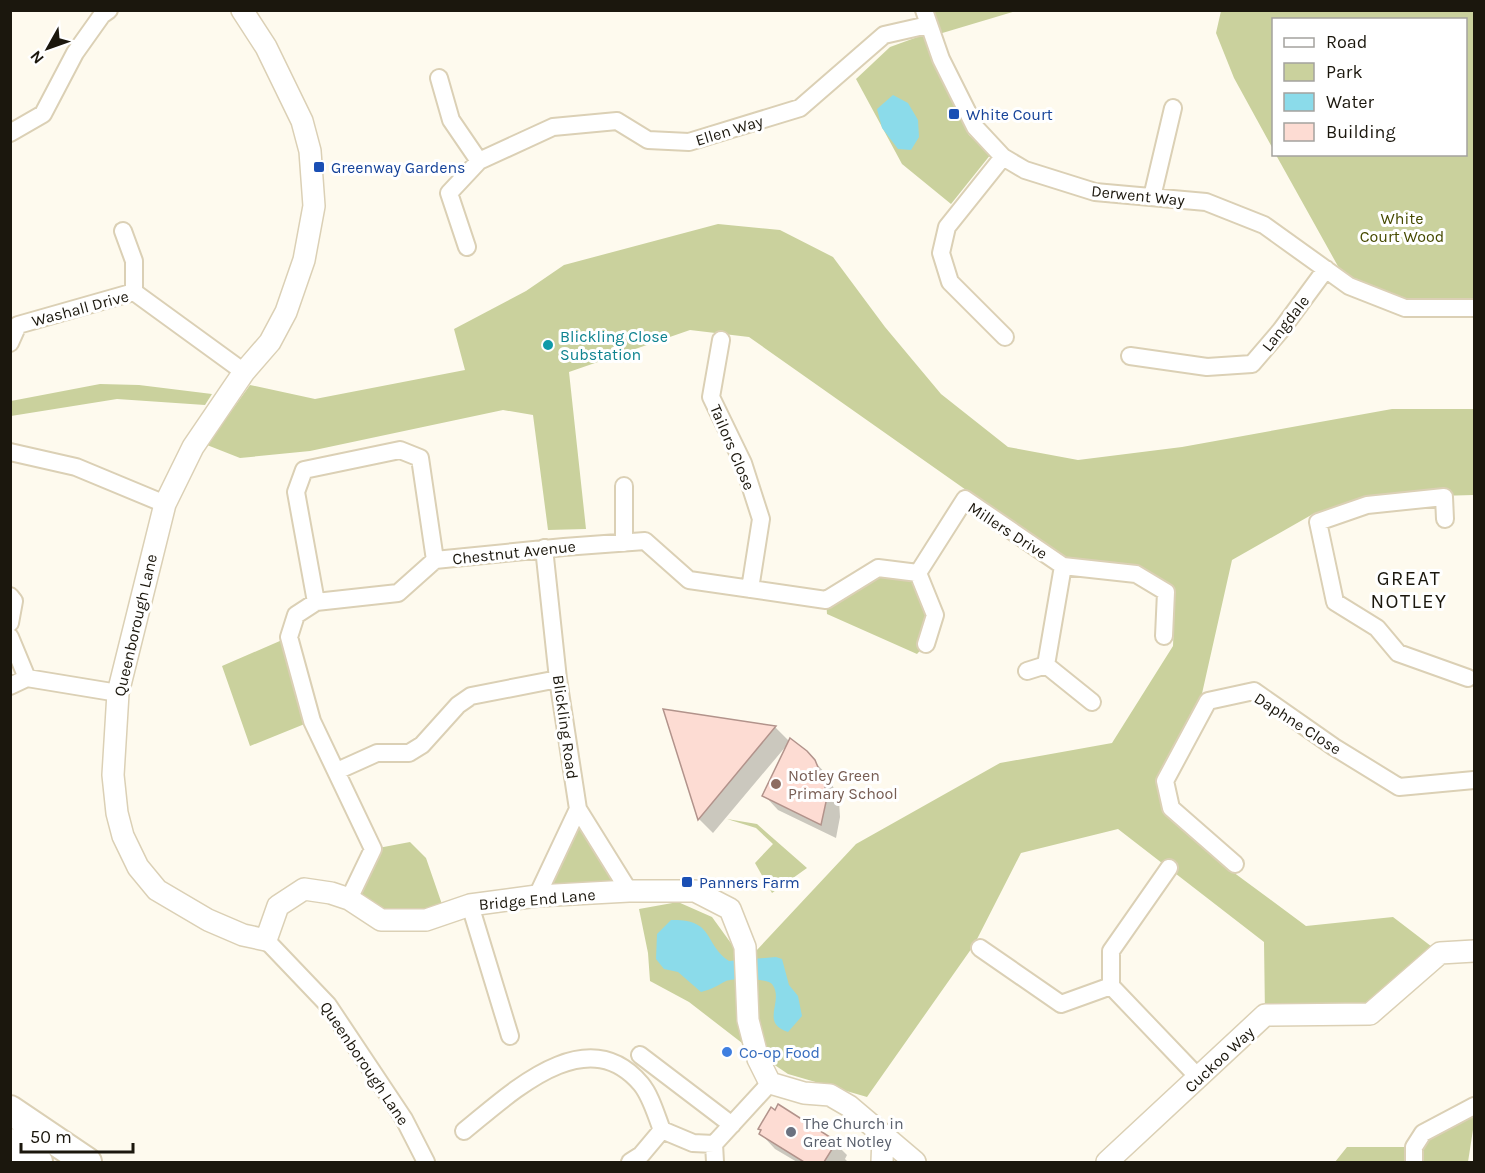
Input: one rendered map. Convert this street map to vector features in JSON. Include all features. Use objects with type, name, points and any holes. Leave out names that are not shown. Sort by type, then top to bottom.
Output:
[{"type":"highway","points":[[10,1110],[87,1162]]},
{"type":"highway","points":[[10,1143],[38,1162]]},
{"type":"street","name":"Queenborough Lane","points":[[242,10],[266,47],[302,121],[310,150],[314,206],[304,260],[286,312],[270,342],[244,372],[193,447],[165,504],[118,693],[113,774],[117,813],[123,836],[138,867],[157,890],[208,921],[243,935],[266,940],[328,1005],[404,1119],[426,1162]]},
{"type":"street","points":[[10,133],[43,114],[75,53],[103,12]]},
{"type":"street","name":"Derwent Way","points":[[926,18],[941,58],[975,127],[1003,157],[1025,170],[1095,192],[1206,202],[1264,225],[1349,285],[1405,308],[1474,308]]},
{"type":"street","name":"Ellen Way","points":[[467,247],[449,193],[479,161],[553,127],[617,121],[648,140],[689,142],[800,108],[884,35],[926,18]]},
{"type":"street","points":[[439,78],[451,120],[479,161]]},
{"type":"street","points":[[1152,197],[1173,108]]},
{"type":"street","points":[[1003,157],[947,227],[941,253],[950,282],[1005,338]]},
{"type":"street","points":[[123,231],[134,261],[134,292]]},
{"type":"street","name":"Langdale","points":[[1130,356],[1207,367],[1251,364],[1281,330],[1326,269]]},
{"type":"street","name":"Washall Drive","points":[[10,343],[14,322],[134,292],[244,372]]},
{"type":"street","name":"Tailors Close","points":[[721,340],[711,397],[743,463],[761,519],[750,589]]},
{"type":"street","points":[[349,899],[373,849],[312,721],[289,637],[296,615],[316,602],[296,492],[304,470],[400,450],[420,458],[435,560]]},
{"type":"street","points":[[10,452],[76,467],[165,504]]},
{"type":"street","points":[[624,486],[624,543]]},
{"type":"street","points":[[1445,519],[1444,497],[1367,505],[1318,522],[1335,602],[1377,628],[1398,653],[1472,681]]},
{"type":"street","name":"Millers Drive","points":[[918,573],[965,499],[1063,566],[1136,574],[1166,592],[1164,636]]},
{"type":"street","name":"Chestnut Avenue","points":[[316,602],[398,593],[435,560],[544,548],[645,541],[688,580],[826,600],[878,568],[918,573]]},
{"type":"street","name":"Blickling Road","points":[[544,548],[558,679],[578,809],[629,891]]},
{"type":"street","name":"Millers Drive","points":[[1046,664],[1063,566]]},
{"type":"street","points":[[918,573],[935,615],[926,645]]},
{"type":"street","points":[[10,596],[14,601],[10,623]]},
{"type":"street","points":[[10,637],[27,678]]},
{"type":"street","points":[[1027,671],[1046,664],[1092,702]]},
{"type":"street","points":[[10,686],[27,678],[118,693]]},
{"type":"street","points":[[337,771],[377,753],[409,753],[422,745],[458,705],[471,696],[558,679]]},
{"type":"street","name":"Daphne Close","points":[[1235,864],[1171,808],[1165,781],[1208,701],[1254,691],[1334,747],[1399,787],[1474,780]]},
{"type":"street","points":[[537,896],[578,809]]},
{"type":"street","points":[[1169,868],[1112,951],[1111,986],[1199,1078]]},
{"type":"street","name":"Bridge End Lane","points":[[266,940],[278,906],[304,889],[331,893],[349,899],[381,920],[426,920],[470,905],[537,896],[629,891],[695,891],[730,909],[745,947],[748,1020],[758,1059],[770,1083]]},
{"type":"street","points":[[470,905],[516,1041]]},
{"type":"street","points":[[980,948],[1061,1004],[1111,986]]},
{"type":"street","name":"Cuckoo Way","points":[[1107,1162],[1265,1016],[1370,1014],[1440,953],[1474,951]]},
{"type":"street","points":[[640,1055],[732,1125]]},
{"type":"street","points":[[464,1131],[535,1076],[564,1062],[599,1057],[619,1066],[641,1084],[662,1130],[693,1143],[714,1144]]},
{"type":"street","points":[[715,1162],[714,1144],[770,1083],[804,1092],[830,1095],[849,1106],[915,1162]]},
{"type":"street","points":[[1414,1162],[1414,1147],[1423,1133],[1474,1106]]},
{"type":"street","points":[[630,1162],[641,1155],[662,1130]]},
{"type":"street","points":[[882,1162],[883,1137]]},
{"type":"green space","points":[[925,11],[1016,11],[939,34]]},
{"type":"green space","name":"White Court Wood","points":[[1221,11],[1474,11],[1474,302],[1405,308],[1349,286],[1277,156],[1467,156],[1467,18],[1272,18],[1272,147],[1234,78],[1216,33]]},
{"type":"green space","points":[[923,35],[969,135],[991,154],[951,204],[902,164],[856,79],[890,47]]},
{"type":"green space","points":[[718,224],[780,230],[833,257],[885,327],[941,394],[1008,447],[1078,460],[1182,447],[1392,409],[1474,409],[1474,495],[1362,498],[1313,514],[1232,560],[1201,698],[1158,782],[1164,812],[1233,872],[1306,926],[1393,917],[1440,953],[1370,1014],[1265,1015],[1264,942],[1118,829],[1021,853],[974,945],[867,1097],[788,1074],[742,1043],[689,1002],[650,981],[648,953],[639,909],[678,902],[712,917],[733,946],[756,951],[856,844],[1000,763],[1112,743],[1173,646],[1175,592],[1135,567],[1064,559],[749,337],[690,330],[569,372],[586,529],[548,530],[533,415],[503,410],[310,451],[240,458],[207,445],[250,385],[315,399],[465,370],[454,329],[526,291],[564,265]]},
{"type":"green space","points":[[100,384],[139,385],[212,394],[205,405],[117,399],[11,416],[11,401]]},
{"type":"green space","points":[[878,568],[918,573],[935,615],[926,644],[917,654],[827,614],[826,600]]},
{"type":"green space","points":[[289,637],[312,721],[250,746],[222,666]]},
{"type":"green space","points":[[578,809],[629,891],[537,896]]},
{"type":"green space","points":[[727,819],[757,824],[807,868],[772,893],[755,863],[773,844],[756,828]]},
{"type":"green space","points":[[410,842],[426,858],[445,913],[381,920],[349,899],[373,849]]},
{"type":"green space","points":[[1474,1106],[1474,1123],[1468,1162],[1335,1162],[1347,1147],[1414,1147]]},
{"type":"water","points":[[893,95],[908,103],[918,120],[919,137],[911,150],[898,149],[882,128],[877,109]]},
{"type":"water","points":[[671,920],[695,923],[707,933],[715,947],[729,961],[776,957],[782,959],[789,985],[798,996],[802,1016],[788,1032],[775,1023],[776,997],[772,984],[769,982],[750,979],[730,980],[701,992],[678,972],[664,969],[656,959],[657,934]]},
{"type":"building","points":[[663,709],[776,726],[698,820]]},
{"type":"building","points":[[790,738],[815,760],[825,785],[826,802],[821,825],[762,796]]},
{"type":"building","name":"The Church in Great Notley","points":[[778,1104],[833,1139],[830,1144],[834,1146],[824,1162],[804,1162],[759,1134],[761,1130],[758,1129],[771,1107],[775,1110]]},
{"type":"place","name":"White Court","points":[[954,114]]},
{"type":"place","name":"Greenway Gardens","points":[[319,167]]},
{"type":"place","name":"Blickling Close Substation","points":[[548,345]]},
{"type":"place","name":"Notley Green Primary School","points":[[776,784]]},
{"type":"place","name":"Panners Farm","points":[[687,882]]},
{"type":"place","name":"Co-op Food","points":[[727,1052]]},
{"type":"place","name":"The Church in Great Notley","points":[[791,1132]]},
{"type":"district","name":"GREAT NOTLEY","points":[[1409,590]]}]
